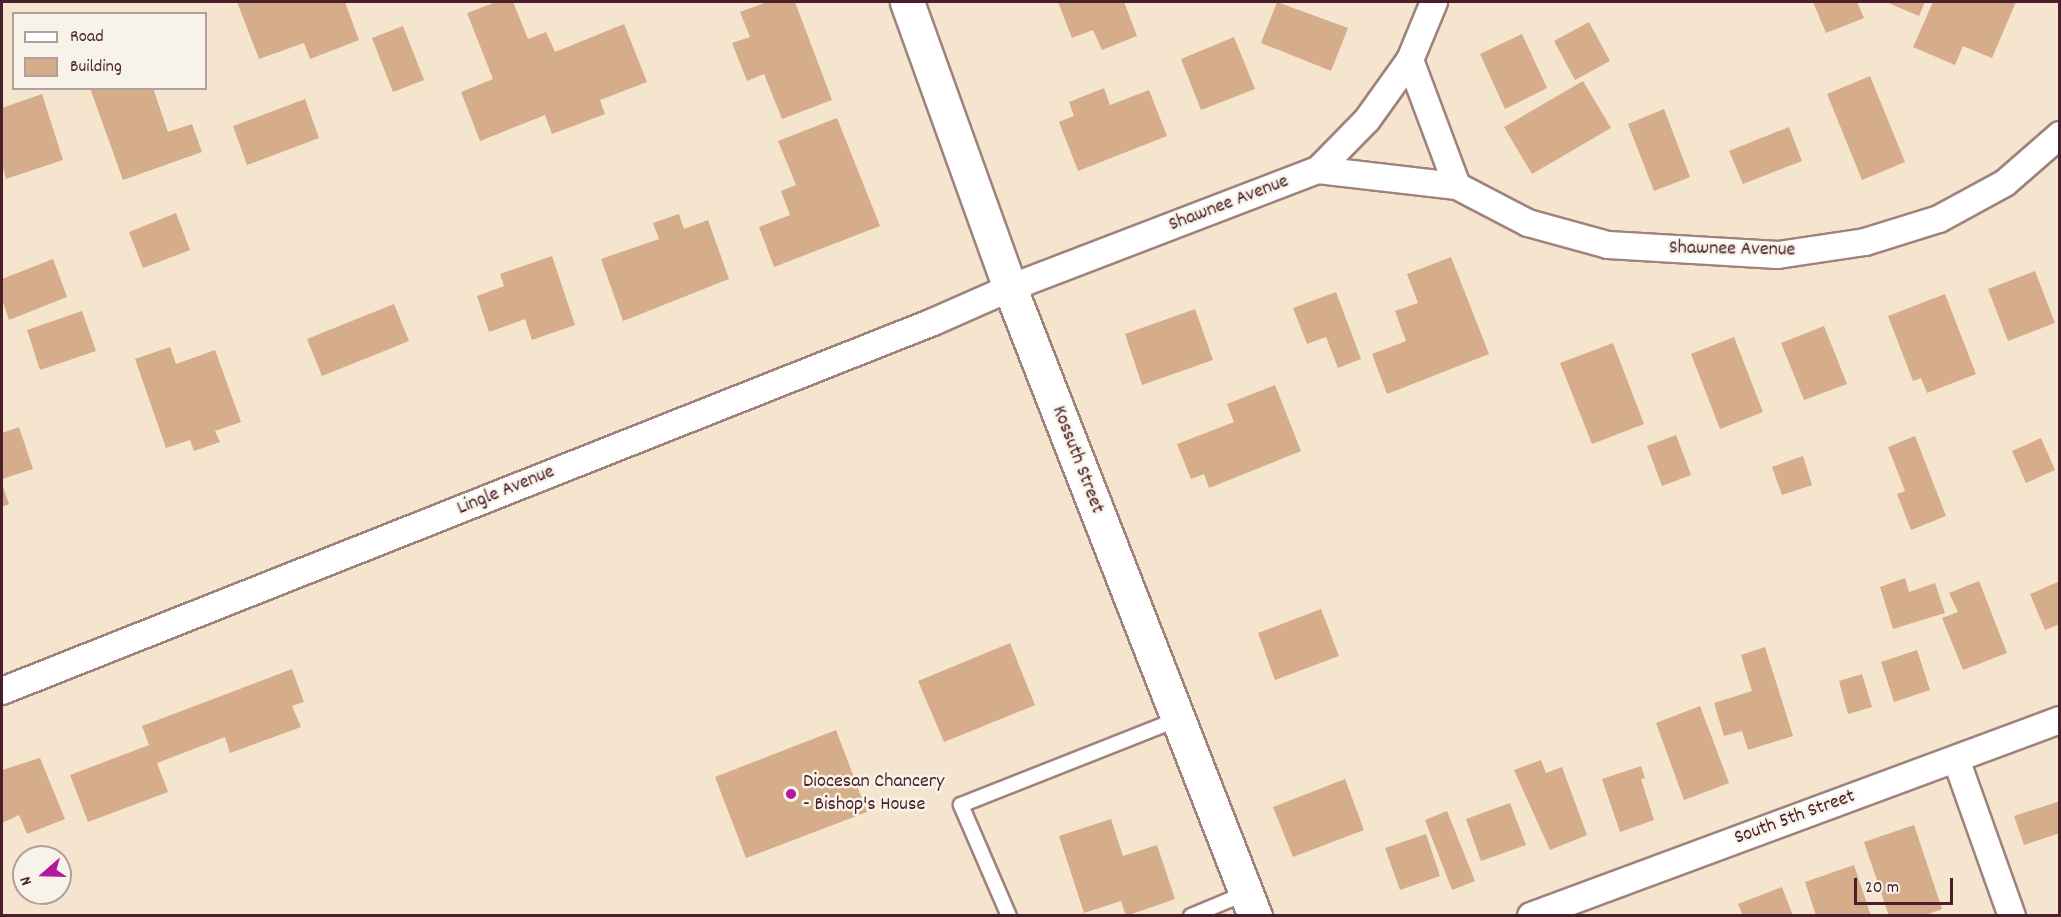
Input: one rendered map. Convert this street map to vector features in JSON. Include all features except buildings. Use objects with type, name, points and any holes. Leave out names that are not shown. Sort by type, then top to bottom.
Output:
[{"type":"street","name":"Kossuth Street","points":[[907,2],[1010,288],[1250,904]]},
{"type":"street","points":[[1318,170],[1367,120],[1410,60],[1434,2]]},
{"type":"street","points":[[1410,60],[1457,186]]},
{"type":"street","name":"Shawnee Avenue","points":[[1010,288],[1318,170],[1457,186],[1528,223],[1608,244],[1778,255],[1865,242],[1939,219],[2005,183],[2060,135]]},
{"type":"street","name":"Lingle Avenue","points":[[2,691],[922,327],[1010,288]]},
{"type":"street","name":"South 5th Street","points":[[1530,915],[2060,720]]},
{"type":"street","points":[[1956,759],[2012,915]]},
{"type":"lane","points":[[1009,915],[961,805],[1178,719]]},
{"type":"lane","points":[[1191,915],[1250,904]]},
{"type":"place","name":"Diocesan Chancery - Bishop's House","points":[[791,794]]}]
